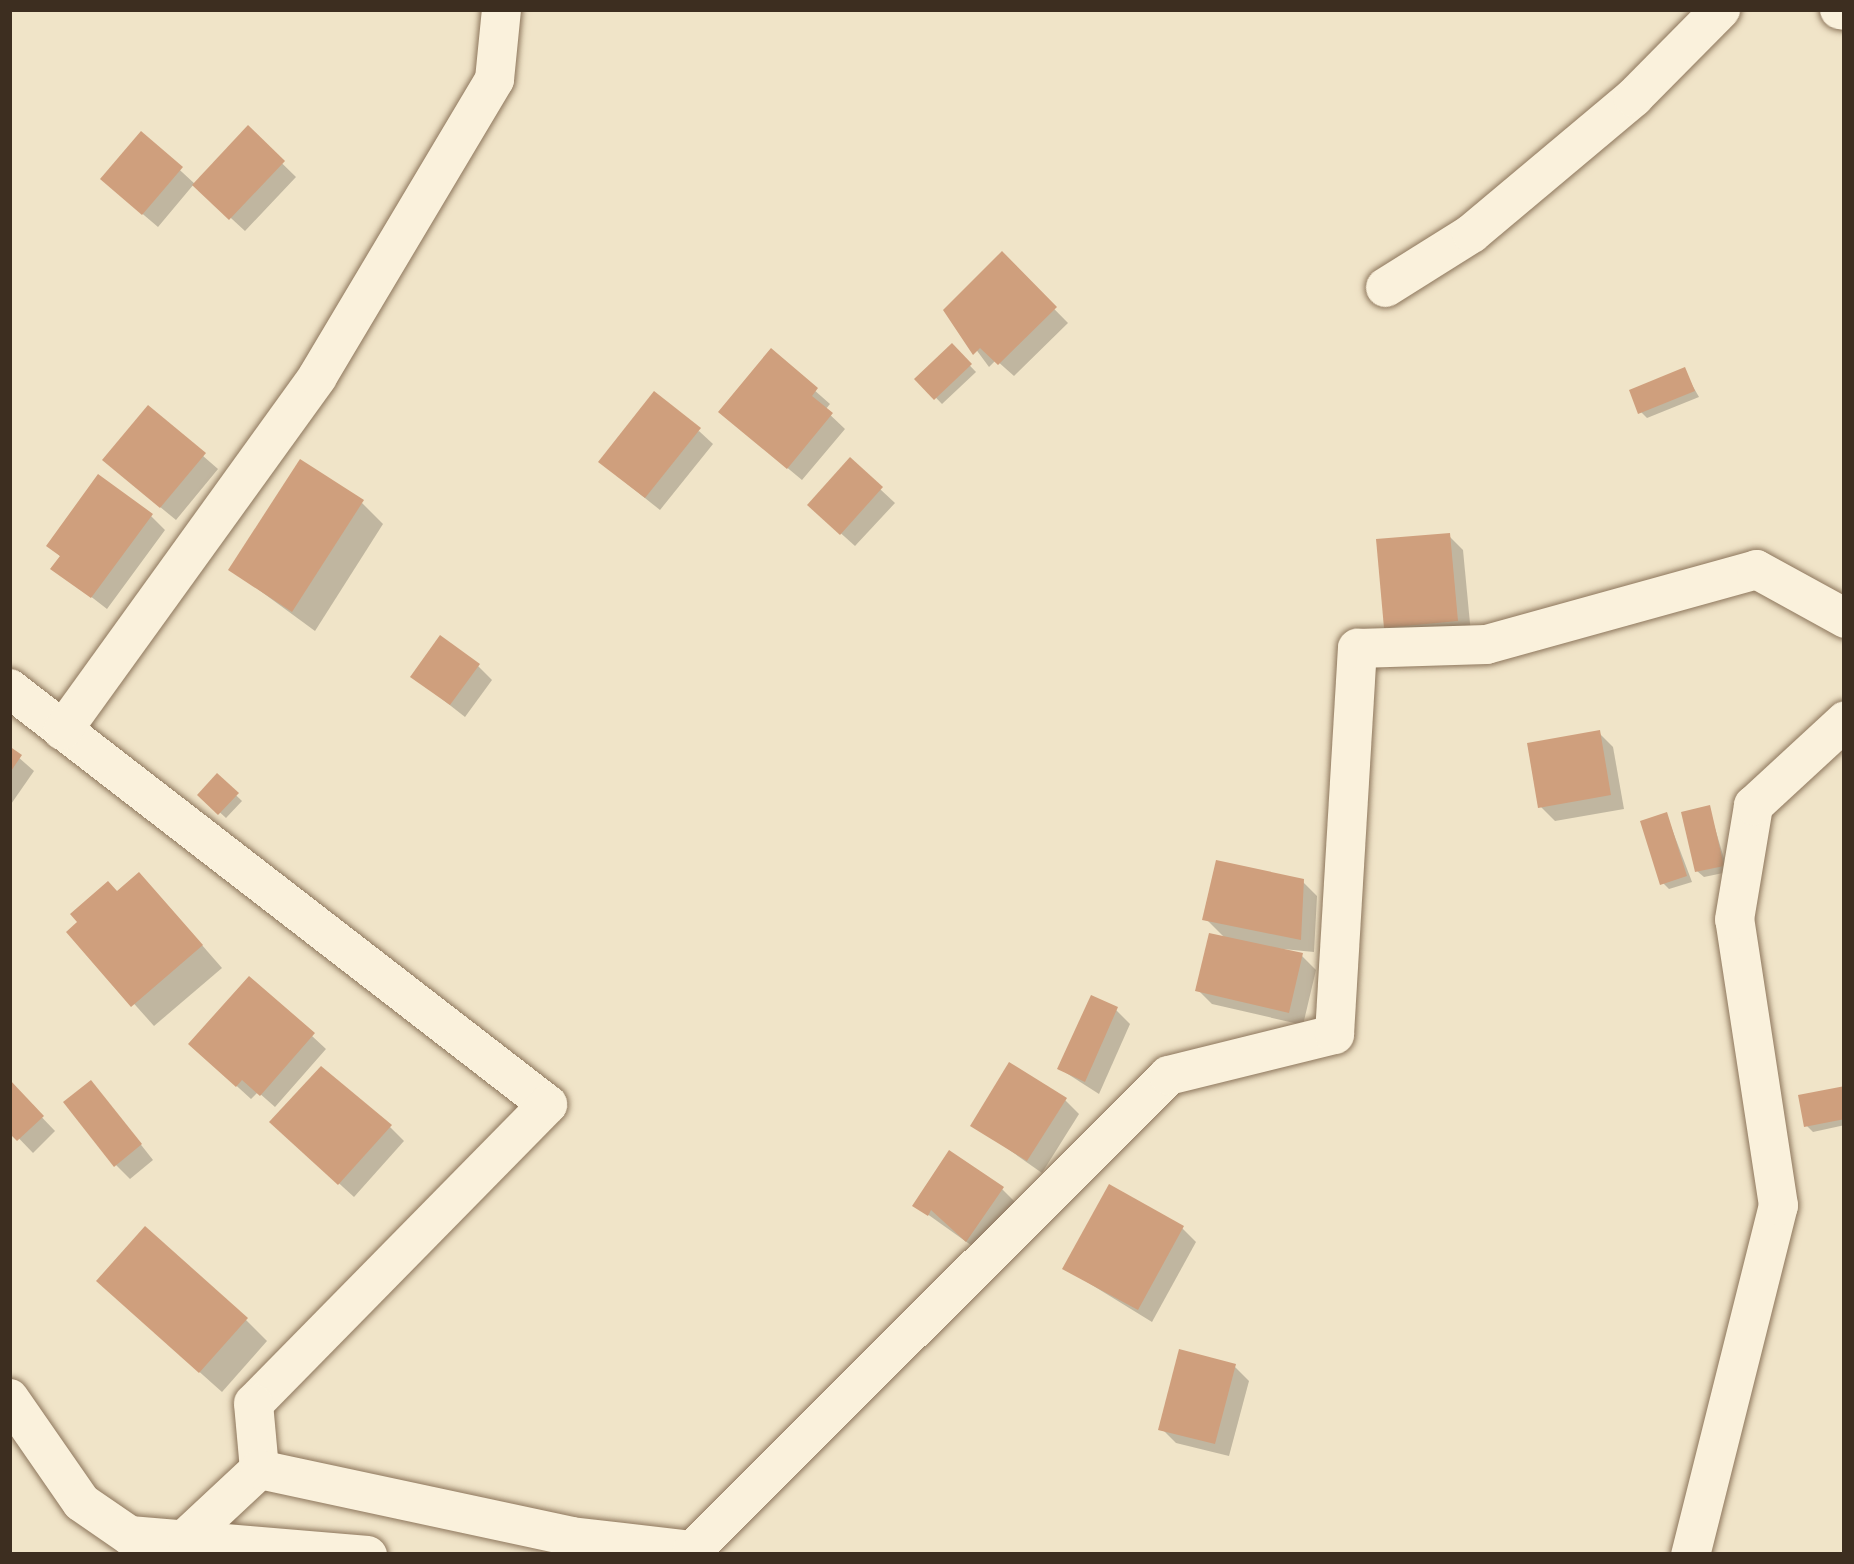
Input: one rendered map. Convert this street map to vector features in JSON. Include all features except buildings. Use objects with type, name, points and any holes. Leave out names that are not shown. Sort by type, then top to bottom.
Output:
[{"type":"street","points":[[62,730],[317,376],[494,79],[501,9]]},
{"type":"street","points":[[1385,287],[1471,233],[1633,97],[1720,9]]},
{"type":"street","points":[[259,1469],[571,1536],[692,1550],[1168,1075],[1334,1034],[1357,648],[1486,644],[1756,568],[1845,618]]},
{"type":"street","points":[[9,688],[548,1104],[253,1403],[259,1469]]},
{"type":"street","points":[[1690,1555],[1778,1205],[1734,919],[1753,806],[1845,719]]},
{"type":"street","points":[[9,1398],[81,1502],[129,1535],[367,1555]]},
{"type":"street","points":[[186,1537],[259,1469]]}]
